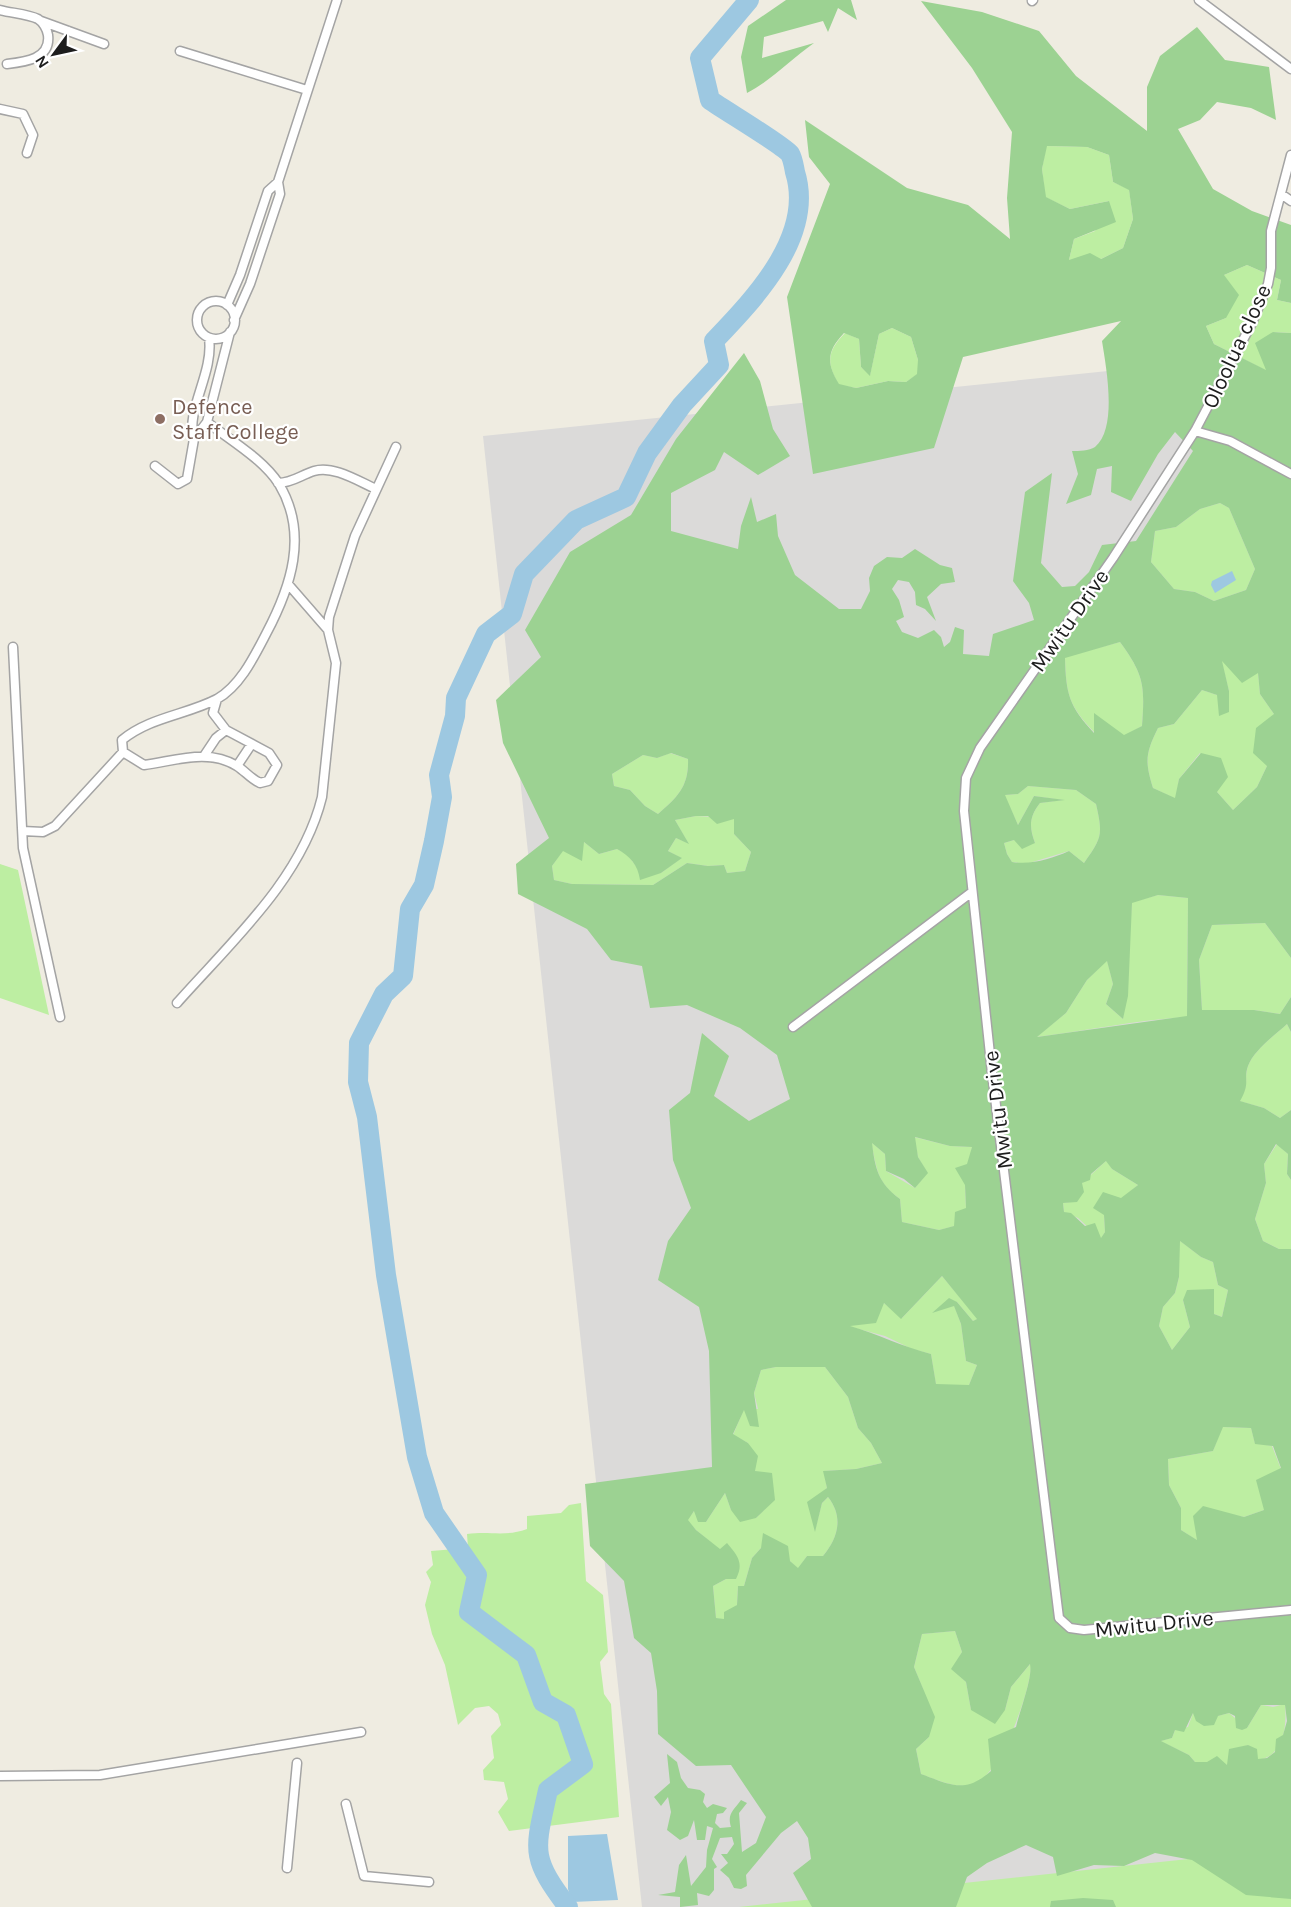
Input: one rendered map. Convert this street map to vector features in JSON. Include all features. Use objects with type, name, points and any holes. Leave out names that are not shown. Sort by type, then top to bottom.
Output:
[{"type":"street","points":[[155,465],[178,484],[187,479],[194,439],[207,422],[230,332],[250,284],[280,195],[278,182],[336,0]]},
{"type":"street","points":[[1199,0],[1291,69]]},
{"type":"street","points":[[0,10],[38,20],[104,44]]},
{"type":"street","points":[[7,64],[29,61],[42,54],[48,42],[47,30],[38,20]]},
{"type":"street","points":[[180,51],[308,90]]},
{"type":"street","points":[[0,109],[22,114],[33,135],[27,153]]},
{"type":"street","name":"Oloolua close","points":[[1195,431],[1262,300],[1271,268],[1271,231],[1291,155]]},
{"type":"street","points":[[234,321],[227,305],[240,275],[268,191],[278,182]]},
{"type":"street","points":[[1281,194],[1291,201]]},
{"type":"street","points":[[227,305],[211,302],[199,312],[198,327],[209,338],[222,338],[230,332]]},
{"type":"street","points":[[194,439],[190,428],[208,370],[209,338]]},
{"type":"street","points":[[23,831],[44,832],[55,826],[123,752],[122,740],[136,729],[217,699],[232,688],[255,654],[288,584],[296,542],[289,508],[278,483],[260,464],[207,422]]},
{"type":"street","points":[[1195,431],[1230,441],[1291,474]]},
{"type":"street","name":"Mwitu Drive","points":[[1195,431],[1113,558],[980,748],[966,778],[965,800],[972,892],[1059,1618],[1070,1628],[1084,1630],[1291,1610]]},
{"type":"street","points":[[177,1002],[243,932],[270,898],[317,819],[322,797],[336,663],[328,630],[332,603],[355,536],[396,447]]},
{"type":"street","points":[[278,483],[287,483],[312,471],[325,469],[376,489]]},
{"type":"street","points":[[288,584],[328,630]]},
{"type":"street","points":[[13,647],[23,848],[60,1017]]},
{"type":"street","points":[[123,752],[144,765],[204,756],[237,766],[260,783],[268,781],[277,765],[268,753],[226,730],[213,713],[217,699]]},
{"type":"street","points":[[204,756],[216,738],[226,730]]},
{"type":"street","points":[[237,766],[251,745]]},
{"type":"street","points":[[793,1027],[972,892]]},
{"type":"street","points":[[0,1776],[86,1776],[361,1732]]},
{"type":"street","points":[[287,1868],[297,1763]]},
{"type":"street","points":[[346,1804],[364,1876],[429,1882]]},
{"type":"shaded area","points":[[1291,352],[1291,1868],[917,1907],[642,1907],[483,436]]},
{"type":"green space","points":[[786,0],[851,0],[857,20],[838,8],[828,32],[823,21],[764,37],[762,58],[814,43],[765,82],[747,93],[741,57],[748,26]]},
{"type":"green space","points":[[921,1],[982,12],[1039,31],[1076,76],[1147,131],[1147,87],[1160,56],[1197,27],[1225,60],[1269,67],[1276,120],[1251,108],[1217,102],[1200,120],[1178,129],[1213,189],[1252,211],[1291,225],[1291,303],[1277,300],[1281,280],[1247,265],[1224,275],[1239,295],[1226,318],[1206,326],[1214,344],[1266,370],[1255,343],[1273,332],[1291,333],[1291,958],[1265,923],[1212,925],[1199,960],[1202,1010],[1254,1010],[1280,1014],[1291,997],[1291,1032],[1287,1024],[1255,1054],[1248,1066],[1246,1085],[1240,1101],[1264,1108],[1280,1118],[1291,1110],[1291,1180],[1287,1174],[1288,1154],[1276,1144],[1264,1164],[1266,1183],[1255,1219],[1263,1241],[1279,1249],[1291,1249],[1291,1899],[1246,1895],[1192,1860],[1155,1853],[1124,1866],[1094,1865],[1057,1876],[1053,1857],[1026,1845],[987,1863],[967,1877],[956,1907],[812,1907],[793,1873],[811,1859],[808,1838],[797,1821],[781,1833],[746,1875],[747,1886],[741,1889],[734,1888],[729,1878],[720,1870],[728,1863],[721,1854],[727,1854],[734,1844],[732,1837],[720,1838],[712,1859],[717,1867],[714,1869],[714,1890],[709,1896],[697,1893],[698,1905],[680,1907],[680,1897],[658,1895],[675,1892],[679,1865],[686,1855],[691,1886],[706,1867],[707,1850],[713,1828],[707,1826],[705,1840],[697,1840],[694,1820],[688,1836],[680,1840],[667,1830],[671,1812],[668,1797],[661,1806],[654,1797],[670,1783],[667,1754],[677,1762],[681,1778],[688,1788],[700,1790],[705,1794],[703,1802],[707,1808],[713,1804],[727,1808],[723,1813],[717,1814],[715,1823],[720,1828],[731,1827],[730,1816],[733,1810],[741,1800],[747,1803],[739,1813],[742,1852],[756,1843],[766,1817],[731,1765],[696,1766],[658,1734],[657,1691],[651,1653],[634,1638],[624,1581],[590,1546],[585,1484],[712,1467],[709,1351],[699,1307],[658,1280],[668,1241],[691,1208],[673,1160],[669,1110],[690,1093],[702,1033],[729,1056],[714,1096],[749,1121],[790,1099],[777,1055],[740,1028],[687,1005],[650,1008],[642,966],[611,960],[587,929],[518,894],[516,864],[549,838],[503,743],[496,700],[541,657],[525,630],[570,552],[631,515],[676,439],[744,353],[760,381],[773,429],[790,456],[758,475],[724,452],[715,470],[671,493],[671,531],[738,549],[741,526],[751,497],[757,522],[776,514],[778,536],[795,575],[839,609],[861,609],[870,591],[869,578],[874,566],[887,557],[902,558],[915,549],[940,565],[952,568],[955,582],[941,584],[927,597],[936,621],[925,609],[916,605],[915,592],[909,582],[898,580],[892,589],[899,600],[904,617],[896,621],[902,632],[918,638],[934,630],[941,637],[944,647],[950,642],[955,627],[964,630],[963,654],[989,656],[993,634],[1034,620],[1029,603],[1013,581],[1025,492],[1052,473],[1041,563],[1062,587],[1075,586],[1089,572],[1102,545],[1136,541],[1193,451],[1175,432],[1158,454],[1131,501],[1111,492],[1112,466],[1097,469],[1091,495],[1066,504],[1078,474],[1072,451],[1095,447],[1102,438],[1106,426],[1109,397],[1102,341],[1121,321],[963,357],[934,448],[813,474],[787,297],[830,184],[809,157],[805,120],[907,188],[968,205],[1010,239],[1007,198],[1012,132],[972,68]],"holes":[[[1047,146],[1087,147],[1109,155],[1113,182],[1129,190],[1133,219],[1123,248],[1101,259],[1090,253],[1069,260],[1074,239],[1116,222],[1109,201],[1070,209],[1046,197],[1042,169]],[[892,328],[911,337],[918,360],[917,374],[906,382],[888,381],[856,388],[839,384],[830,363],[834,346],[844,333],[859,339],[861,367],[870,376],[879,334]],[[1220,503],[1229,508],[1255,569],[1246,590],[1214,601],[1195,592],[1174,589],[1151,562],[1155,531],[1176,527],[1200,509]],[[1120,642],[1134,663],[1141,681],[1142,726],[1124,735],[1094,713],[1094,733],[1074,707],[1066,681],[1065,658]],[[1222,661],[1242,683],[1258,673],[1260,694],[1274,714],[1256,728],[1253,753],[1267,766],[1257,787],[1233,810],[1217,792],[1228,777],[1221,758],[1201,753],[1179,779],[1175,798],[1153,788],[1148,758],[1158,728],[1174,724],[1202,690],[1217,695],[1219,716],[1229,712],[1229,691]],[[671,753],[688,759],[687,777],[681,790],[658,814],[645,806],[630,790],[614,786],[612,774],[643,755],[657,758]],[[1028,786],[1076,790],[1096,804],[1100,830],[1098,842],[1084,863],[1069,851],[1041,861],[1019,863],[1012,862],[1004,843],[1014,840],[1022,849],[1035,843],[1031,822],[1036,808],[1040,803],[1065,800],[1034,796],[1018,825],[1005,795],[1018,794]],[[708,816],[717,824],[734,819],[734,834],[751,852],[745,871],[727,873],[724,865],[708,866],[687,863],[653,885],[572,884],[554,880],[552,866],[563,851],[582,861],[584,842],[599,854],[617,849],[622,852],[635,865],[640,880],[661,873],[682,858],[668,851],[676,838],[689,844],[675,820]],[[1158,895],[1188,898],[1187,1016],[1037,1037],[1066,1013],[1087,980],[1107,961],[1113,984],[1106,1004],[1123,1019],[1128,996],[1132,903]],[[915,1137],[950,1146],[972,1147],[967,1164],[955,1168],[965,1185],[966,1208],[955,1212],[954,1226],[939,1230],[902,1222],[900,1199],[882,1181],[872,1143],[885,1154],[886,1171],[904,1179],[915,1188],[928,1173],[918,1157]],[[1106,1161],[1112,1169],[1138,1185],[1121,1198],[1103,1192],[1093,1208],[1104,1215],[1105,1232],[1101,1238],[1095,1223],[1085,1226],[1071,1213],[1064,1212],[1063,1203],[1077,1202],[1084,1192],[1082,1183],[1090,1180],[1091,1174]],[[1180,1241],[1201,1257],[1213,1262],[1218,1285],[1228,1290],[1222,1317],[1214,1314],[1214,1289],[1187,1290],[1183,1300],[1190,1327],[1172,1350],[1159,1326],[1163,1307],[1175,1293],[1179,1277]],[[942,1276],[977,1319],[973,1321],[957,1302],[949,1298],[932,1313],[954,1306],[961,1324],[966,1361],[977,1365],[969,1385],[936,1384],[931,1354],[850,1326],[876,1323],[884,1303],[901,1319]],[[776,1367],[825,1367],[848,1397],[858,1428],[871,1443],[882,1463],[856,1469],[823,1471],[827,1488],[807,1502],[815,1532],[822,1503],[828,1497],[836,1512],[835,1535],[823,1556],[807,1556],[798,1568],[790,1561],[788,1546],[763,1533],[761,1548],[752,1558],[744,1586],[738,1586],[737,1605],[724,1612],[724,1619],[716,1618],[713,1586],[726,1579],[736,1579],[740,1568],[739,1560],[727,1543],[720,1549],[696,1530],[688,1520],[694,1511],[698,1522],[706,1522],[725,1493],[731,1510],[740,1522],[756,1518],[775,1500],[772,1473],[755,1471],[758,1456],[748,1443],[733,1434],[744,1410],[750,1426],[759,1427],[754,1393],[761,1370]],[[1223,1427],[1251,1428],[1255,1444],[1273,1446],[1281,1468],[1256,1480],[1264,1510],[1244,1517],[1203,1506],[1193,1516],[1197,1540],[1181,1530],[1181,1508],[1169,1485],[1168,1459],[1213,1451]],[[955,1631],[962,1652],[951,1669],[966,1682],[971,1710],[995,1724],[1005,1710],[1011,1687],[1030,1664],[1028,1685],[1016,1727],[988,1739],[991,1771],[982,1778],[973,1783],[957,1785],[921,1774],[916,1749],[929,1737],[935,1717],[914,1667],[922,1634]],[[1261,1705],[1285,1705],[1287,1721],[1283,1735],[1276,1739],[1275,1752],[1267,1758],[1258,1759],[1257,1749],[1248,1745],[1229,1749],[1227,1765],[1217,1756],[1207,1762],[1195,1762],[1189,1755],[1161,1741],[1172,1738],[1175,1730],[1184,1732],[1193,1713],[1196,1721],[1204,1726],[1214,1725],[1218,1716],[1229,1713],[1235,1716],[1236,1728],[1242,1730],[1247,1728]]]},
{"type":"green space","points":[[1046,146],[1087,147],[1109,155],[1113,182],[1129,189],[1133,219],[1123,248],[1101,259],[1069,260],[1074,239],[1095,231],[1109,201],[1070,209],[1045,197],[1042,169]]},
{"type":"green space","points":[[1247,265],[1281,280],[1277,300],[1291,303],[1291,333],[1273,332],[1267,371],[1214,344],[1206,326],[1226,318],[1224,275]]},
{"type":"green space","points":[[892,328],[911,337],[918,360],[918,374],[906,382],[888,381],[856,388],[839,385],[830,364],[830,358],[835,346],[845,333],[859,339],[861,367],[870,375],[879,334]]},
{"type":"green space","points":[[1220,503],[1229,508],[1255,569],[1246,590],[1214,601],[1195,592],[1174,589],[1151,562],[1155,531],[1176,527],[1200,509]]},
{"type":"green space","points":[[1120,642],[1134,663],[1141,681],[1142,726],[1124,736],[1094,714],[1095,733],[1074,707],[1066,681],[1065,657]]},
{"type":"green space","points":[[1221,660],[1258,672],[1260,694],[1274,714],[1267,766],[1257,787],[1233,810],[1217,792],[1200,753],[1179,779],[1176,799],[1153,788],[1148,764],[1149,752],[1158,728],[1174,724],[1202,690],[1217,695],[1229,691]]},
{"type":"green space","points":[[670,753],[688,759],[687,777],[677,796],[658,814],[645,806],[630,790],[614,786],[612,774],[643,755],[657,758]]},
{"type":"green space","points":[[1028,786],[1076,790],[1096,804],[1100,823],[1098,842],[1084,863],[1069,851],[1026,864],[1012,862],[1004,843],[1014,840],[1035,843],[1031,822],[1036,808],[1040,803],[1062,800],[1034,796],[1018,825],[1004,795],[1018,794]]},
{"type":"green space","points":[[696,816],[734,818],[734,834],[751,852],[745,871],[727,873],[724,865],[708,866],[687,863],[653,885],[572,884],[554,880],[552,866],[563,850],[584,842],[599,854],[617,849],[627,854],[639,870],[661,873],[681,858],[668,851],[676,838],[688,843],[675,820]]},
{"type":"green space","points":[[0,864],[18,870],[49,1015],[0,998]]},
{"type":"green space","points":[[1158,895],[1188,898],[1187,1017],[1036,1037],[1066,1013],[1087,980],[1107,960],[1113,984],[1106,1004],[1123,1019],[1132,902]]},
{"type":"green space","points":[[1265,923],[1291,958],[1291,997],[1280,1014],[1254,1010],[1202,1010],[1199,960],[1212,925]]},
{"type":"green space","points":[[1287,1024],[1291,1032],[1291,1110],[1280,1118],[1264,1108],[1239,1101],[1245,1089],[1251,1060],[1265,1043]]},
{"type":"green space","points":[[914,1137],[950,1146],[972,1147],[965,1185],[966,1208],[955,1226],[939,1230],[902,1222],[900,1199],[886,1187],[879,1174],[871,1142],[885,1154],[886,1171],[915,1188],[927,1173],[918,1157]]},
{"type":"green space","points":[[1277,1144],[1288,1154],[1287,1174],[1291,1180],[1291,1249],[1279,1249],[1263,1241],[1255,1219],[1266,1183],[1264,1164]]},
{"type":"green space","points":[[1107,1160],[1112,1169],[1138,1185],[1104,1214],[1105,1232],[1101,1239],[1078,1218],[1064,1212],[1063,1203],[1077,1201],[1082,1183]]},
{"type":"green space","points":[[1179,1240],[1201,1257],[1213,1262],[1218,1285],[1228,1290],[1222,1317],[1214,1314],[1214,1289],[1183,1300],[1190,1327],[1172,1350],[1159,1326],[1163,1307],[1175,1293],[1179,1277]]},
{"type":"green space","points":[[942,1276],[978,1319],[973,1321],[957,1302],[933,1312],[954,1305],[961,1324],[966,1361],[977,1365],[969,1385],[936,1385],[931,1354],[912,1349],[885,1336],[847,1326],[884,1303],[902,1318]]},
{"type":"green space","points":[[776,1367],[825,1367],[848,1397],[858,1428],[871,1443],[882,1463],[856,1469],[824,1471],[827,1488],[817,1498],[815,1530],[822,1503],[828,1497],[836,1512],[837,1527],[828,1549],[823,1556],[807,1556],[798,1569],[790,1561],[761,1548],[752,1558],[744,1586],[738,1586],[737,1605],[724,1620],[716,1618],[713,1586],[726,1579],[727,1544],[720,1550],[687,1520],[695,1510],[706,1522],[725,1493],[731,1510],[756,1518],[765,1509],[748,1443],[733,1435],[744,1409],[758,1409],[754,1393],[761,1370]]},
{"type":"green space","points":[[1222,1427],[1251,1428],[1255,1443],[1272,1446],[1281,1469],[1264,1510],[1244,1517],[1222,1513],[1198,1541],[1181,1530],[1181,1508],[1169,1485],[1168,1459],[1213,1451]]},
{"type":"green space","points":[[581,1503],[586,1581],[603,1595],[608,1652],[600,1662],[604,1694],[611,1704],[619,1817],[509,1831],[498,1812],[508,1799],[504,1782],[484,1780],[483,1770],[494,1758],[491,1736],[501,1725],[498,1714],[489,1706],[475,1708],[458,1725],[445,1665],[432,1634],[425,1605],[431,1582],[426,1572],[433,1565],[431,1551],[468,1548],[467,1534],[505,1533],[527,1529],[527,1516],[561,1513],[569,1505]]},
{"type":"green space","points":[[955,1631],[962,1652],[952,1669],[966,1682],[971,1710],[1005,1710],[1011,1687],[1031,1663],[1027,1691],[1021,1709],[997,1762],[978,1782],[964,1786],[950,1784],[921,1774],[916,1749],[929,1737],[923,1689],[914,1667],[922,1634]]},
{"type":"green space","points":[[1285,1704],[1282,1739],[1273,1753],[1266,1758],[1257,1760],[1248,1745],[1240,1749],[1228,1765],[1195,1762],[1189,1755],[1160,1741],[1172,1738],[1175,1730],[1188,1727],[1193,1713],[1218,1716],[1229,1713],[1247,1728],[1261,1705],[1273,1707]]},
{"type":"green space","points":[[1291,1848],[1291,1907],[739,1907]]},
{"type":"green space","points":[[1083,1898],[1113,1900],[1116,1907],[1050,1907],[1051,1901]]},
{"type":"water","points":[[1232,571],[1236,580],[1215,593],[1211,585],[1212,581]]},
{"type":"water","points":[[607,1834],[618,1900],[572,1902],[568,1889],[568,1836]]},
{"type":"waterway","points":[[568,1907],[555,1890],[541,1863],[538,1840],[548,1790],[583,1764],[566,1715],[543,1702],[526,1655],[469,1612],[477,1575],[434,1513],[417,1457],[386,1275],[367,1117],[358,1082],[359,1043],[384,994],[403,976],[410,909],[424,885],[434,841],[442,797],[439,775],[455,716],[456,698],[486,634],[512,614],[524,574],[576,520],[626,497],[647,453],[682,405],[719,365],[714,341],[763,286],[789,242],[797,219],[799,196],[791,156],[777,143],[710,100],[700,58],[749,0]]},
{"type":"place","name":"Defence Staff College","points":[[160,419]]}]
